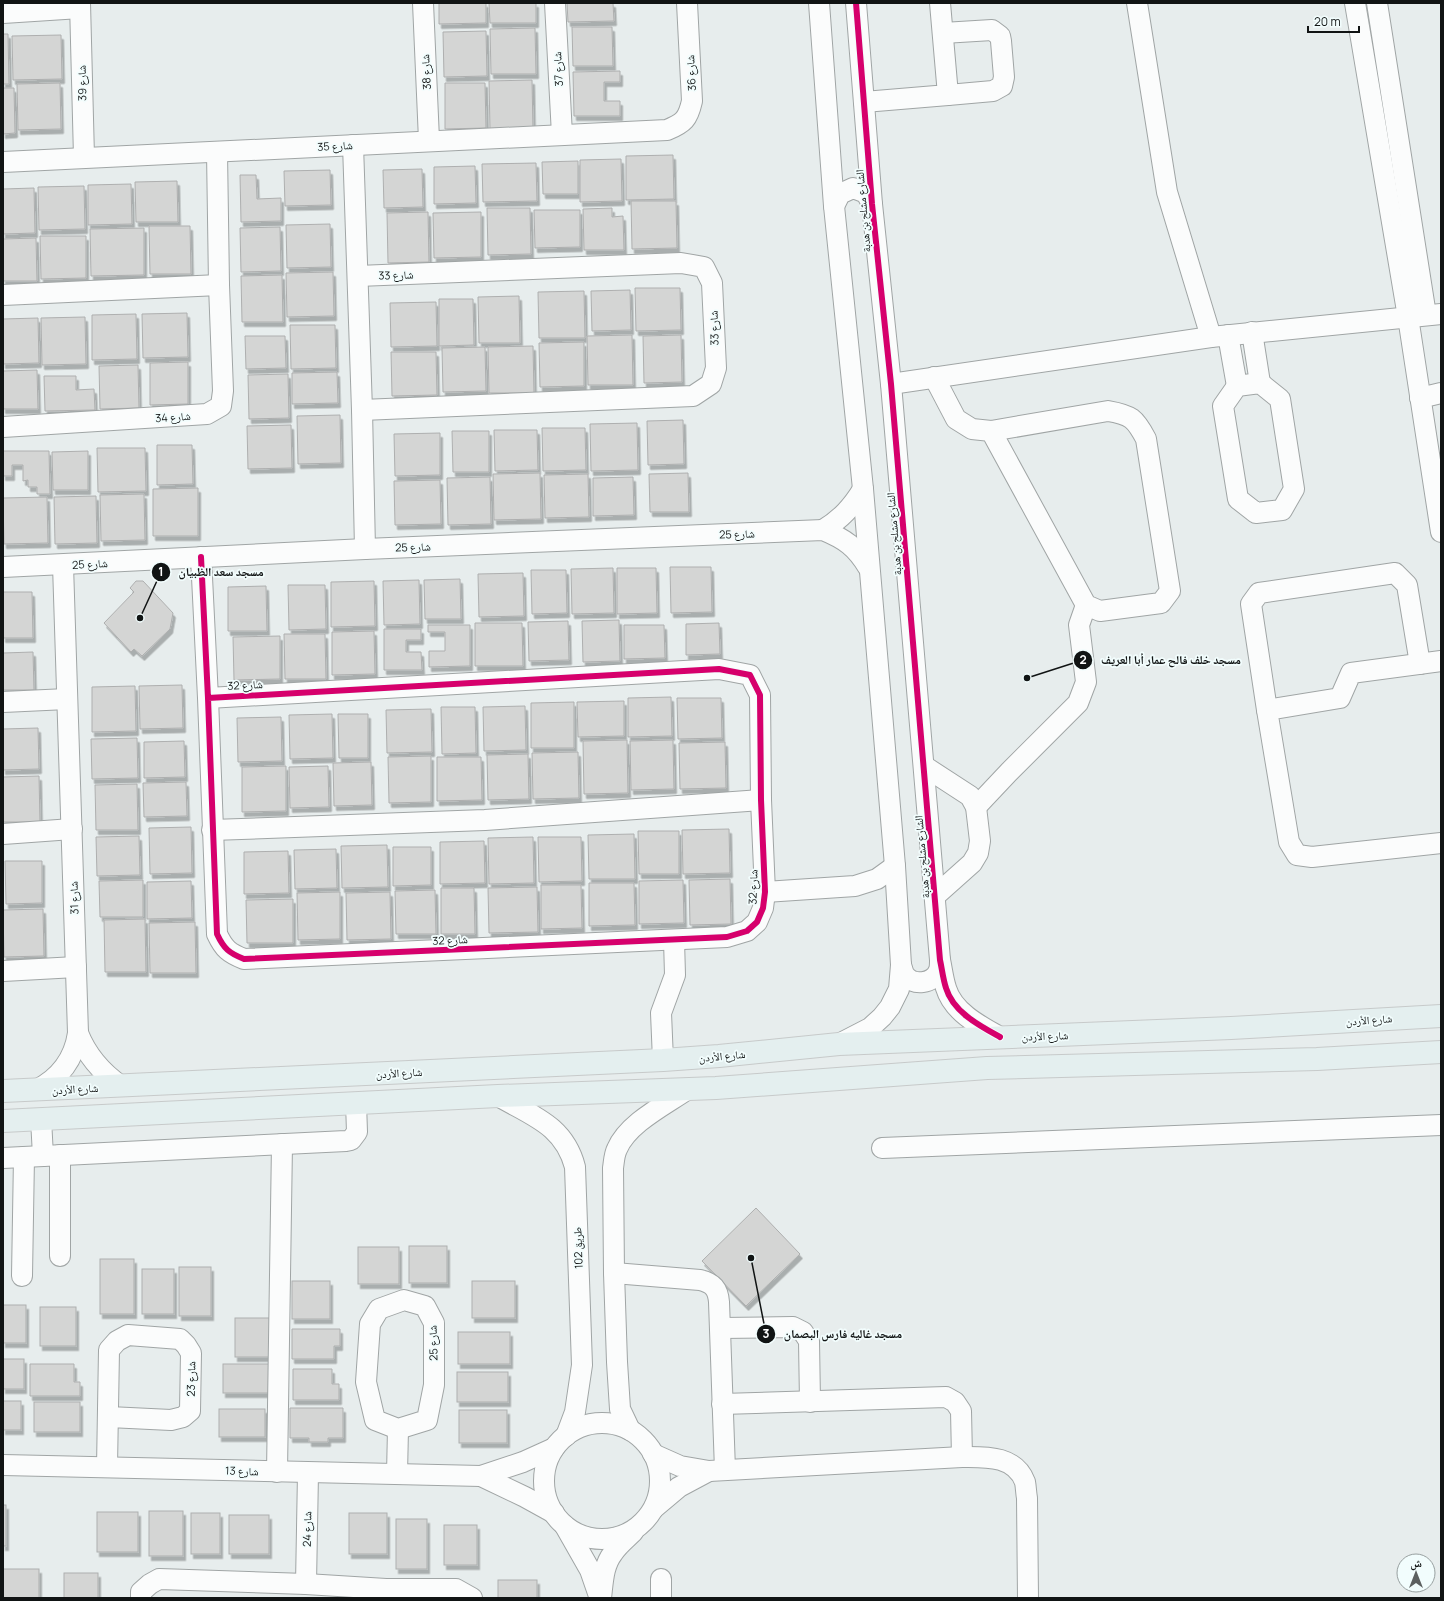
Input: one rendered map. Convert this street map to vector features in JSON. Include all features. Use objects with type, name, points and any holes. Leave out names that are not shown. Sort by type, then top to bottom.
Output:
[{"type":"main road","name":"شارع الأردن","points":[[3,1092],[663,1060],[840,1044],[1231,1028],[1441,1016]]},
{"type":"main road","points":[[1318,1059],[1307,1056],[1300,1046],[1302,1034],[1307,1031],[1314,1029],[1382,1028],[1417,1017]]},
{"type":"main road","points":[[3,1121],[498,1096],[688,1089],[987,1068],[1318,1059],[1441,1052]]},
{"type":"street","name":"شارع 38","points":[[422,3],[429,140]]},
{"type":"street","name":"شارع 37","points":[[555,3],[562,135]]},
{"type":"street","name":"شارع 36","points":[[667,130],[681,124],[689,113],[692,101],[687,3]]},
{"type":"street","points":[[819,3],[834,206],[863,489],[868,567],[895,866],[901,965],[899,990],[890,1007],[870,1028],[840,1044]]},
{"type":"street","name":"الشارع مشلح بن هدبة","points":[[856,3],[872,204],[891,384],[940,960],[946,989],[955,1004],[965,1015],[1000,1038]]},
{"type":"street","points":[[940,3],[948,95]]},
{"type":"street","points":[[1137,3],[1167,192],[1237,386]]},
{"type":"street","points":[[1355,3],[1425,315]]},
{"type":"street","points":[[1377,3],[1425,315],[1420,398],[1441,532]]},
{"type":"street","name":"شارع 39","points":[[3,13],[80,6],[84,157]]},
{"type":"street","points":[[864,102],[998,89],[1004,82],[1004,70],[1001,41],[997,32],[987,29],[943,33]]},
{"type":"street","name":"شارع 35","points":[[3,162],[429,140],[667,130]]},
{"type":"street","points":[[353,145],[365,549]]},
{"type":"street","name":"شارع 34","points":[[3,427],[207,414],[221,406],[223,391],[219,285],[217,152]]},
{"type":"street","points":[[834,206],[840,194],[853,188],[866,193],[872,204]]},
{"type":"street","name":"شارع 33","points":[[358,276],[682,263],[704,267],[712,283],[716,368],[710,384],[693,396],[362,410]]},
{"type":"street","points":[[3,295],[219,285]]},
{"type":"street","points":[[891,384],[1219,336],[1425,315]]},
{"type":"street","points":[[1252,332],[1260,383],[1280,399],[1294,489],[1282,510],[1256,513],[1238,499],[1223,406],[1237,386],[1260,383]]},
{"type":"street","points":[[934,377],[956,419],[972,429],[990,431],[1108,411],[1124,414],[1138,423],[1146,439],[1170,591],[1161,603],[1100,611],[1086,605],[990,431]]},
{"type":"street","points":[[1420,398],[1441,393]]},
{"type":"street","points":[[824,530],[846,513],[863,489]]},
{"type":"street","name":"شارع 25","points":[[3,567],[365,549],[824,530],[838,536],[850,544],[861,555],[868,567]]},
{"type":"street","name":"شارع 32","points":[[201,557],[217,934],[222,944],[230,953],[244,959],[726,937],[747,931],[757,922],[763,908],[765,892],[761,800],[760,695],[750,675],[719,669],[208,698]]},
{"type":"street","name":"شارع 31","points":[[36,1090],[54,1079],[68,1063],[76,1043],[78,1033],[63,565]]},
{"type":"street","points":[[1420,664],[1407,585],[1396,573],[1259,593],[1251,604],[1289,842],[1297,855],[1312,857],[1441,843]]},
{"type":"street","points":[[976,807],[1078,704],[1086,682],[1079,625],[1086,605]]},
{"type":"street","points":[[1267,710],[1340,698],[1351,673],[1441,661]]},
{"type":"street","points":[[3,702],[67,699]]},
{"type":"street","points":[[924,766],[970,796],[976,807],[980,841],[978,853],[972,863],[935,896]]},
{"type":"street","points":[[212,830],[485,820],[761,800]]},
{"type":"street","points":[[3,834],[72,829]]},
{"type":"street","points":[[765,892],[855,886],[877,879],[895,866]]},
{"type":"street","points":[[663,1060],[661,1013],[675,975],[674,940]]},
{"type":"street","points":[[901,965],[904,975],[912,981],[923,983],[933,979],[939,970],[940,960]]},
{"type":"street","points":[[3,971],[76,967]]},
{"type":"street","name":"شارع 31","points":[[78,1033],[82,1044],[95,1064],[121,1086]]},
{"type":"street","points":[[630,1430],[620,1409],[616,1362],[613,1168],[616,1151],[623,1137],[633,1127],[688,1089]]},
{"type":"street","name":"طريق 102","points":[[498,1096],[558,1133],[572,1154],[575,1167],[582,1365],[576,1412],[560,1442]]},
{"type":"street","points":[[3,1158],[351,1140],[358,1128],[356,1103]]},
{"type":"street","points":[[41,1119],[42,1156],[60,1256]]},
{"type":"street","points":[[882,1148],[1441,1125]]},
{"type":"street","points":[[277,1472],[282,1144]]},
{"type":"street","points":[[22,1276],[42,1156]]},
{"type":"street","points":[[614,1273],[708,1282],[715,1287],[718,1294],[721,1328],[722,1404],[717,1470]]},
{"type":"street","name":"شارع 25","points":[[404,1300],[425,1306],[434,1324],[434,1385],[427,1420],[398,1429],[375,1420],[366,1382],[370,1324],[379,1309],[404,1300]]},
{"type":"street","points":[[721,1328],[793,1327],[803,1332],[809,1341],[810,1402]]},
{"type":"street","name":"23 شارع","points":[[107,1467],[109,1350],[117,1341],[128,1335],[180,1339],[186,1344],[191,1353],[190,1411],[183,1417],[171,1420],[109,1418]]},
{"type":"street","points":[[722,1404],[946,1397],[955,1402],[960,1411],[962,1457]]},
{"type":"street","points":[[597,1423],[614,1424],[630,1430],[643,1440],[653,1454],[659,1468],[660,1483],[658,1498],[651,1513],[613,1552],[610,1557],[604,1571],[601,1598],[590,1570],[546,1498],[544,1480],[547,1464],[560,1442],[581,1427],[597,1423]]},
{"type":"street","points":[[397,1474],[398,1429]]},
{"type":"street","name":"شارع 13","points":[[3,1466],[481,1476],[523,1462],[560,1442]]},
{"type":"street","points":[[653,1454],[680,1466],[717,1470],[962,1457],[1001,1459],[1015,1468],[1024,1482],[1027,1498],[1028,1598]]},
{"type":"street","points":[[560,1519],[581,1535],[599,1539],[617,1537],[634,1530],[679,1487],[717,1470]]},
{"type":"street","name":"شارع 24","points":[[306,1584],[308,1473]]},
{"type":"street","name":"شارع 13","points":[[481,1476],[525,1497],[560,1519]]},
{"type":"street","points":[[141,1598],[142,1592],[150,1584],[159,1579],[221,1589],[306,1584],[386,1593],[456,1589],[472,1598]]},
{"type":"building","points":[[439,3],[486,3],[486,23],[439,24]]},
{"type":"building","points":[[489,3],[536,3],[536,23],[490,23]]},
{"type":"building","points":[[567,3],[613,3],[614,21],[568,22]]},
{"type":"building","points":[[572,27],[612,27],[613,66],[573,66]]},
{"type":"building","points":[[535,28],[536,74],[491,74],[490,29]]},
{"type":"building","points":[[486,31],[487,76],[444,77],[443,32]]},
{"type":"building","points":[[3,34],[8,34],[9,84],[3,84]]},
{"type":"building","points":[[61,35],[62,79],[13,80],[12,36]]},
{"type":"building","points":[[620,71],[620,82],[604,82],[604,101],[620,101],[620,116],[574,116],[573,72]]},
{"type":"building","points":[[532,80],[533,129],[490,130],[489,81]]},
{"type":"building","points":[[60,83],[61,129],[18,130],[17,84]]},
{"type":"building","points":[[445,83],[485,83],[486,128],[445,129]]},
{"type":"building","points":[[3,88],[14,88],[15,133],[3,134]]},
{"type":"building","points":[[673,155],[674,199],[626,200],[626,156]]},
{"type":"building","points":[[621,159],[622,201],[580,202],[580,160]]},
{"type":"building","points":[[578,161],[578,194],[543,194],[542,162]]},
{"type":"building","points":[[536,163],[537,201],[483,202],[482,164]]},
{"type":"building","points":[[475,166],[476,203],[434,204],[434,167]]},
{"type":"building","points":[[422,169],[423,207],[384,208],[383,170]]},
{"type":"building","points":[[330,170],[331,205],[285,206],[284,171]]},
{"type":"building","points":[[240,175],[256,175],[257,199],[281,198],[281,221],[241,222]]},
{"type":"building","points":[[177,181],[178,222],[136,222],[135,182]]},
{"type":"building","points":[[131,184],[132,224],[88,225],[88,185]]},
{"type":"building","points":[[84,186],[85,229],[39,230],[38,187]]},
{"type":"building","points":[[34,188],[35,233],[3,234],[3,189]]},
{"type":"building","points":[[631,201],[676,201],[677,248],[632,249]]},
{"type":"building","points":[[487,208],[530,208],[531,254],[488,255]]},
{"type":"building","points":[[612,208],[612,217],[623,216],[624,250],[584,250],[583,209]]},
{"type":"building","points":[[534,210],[580,210],[580,247],[535,248]]},
{"type":"building","points":[[428,212],[429,262],[388,263],[387,213]]},
{"type":"building","points":[[481,212],[481,257],[434,258],[433,213]]},
{"type":"building","points":[[330,224],[331,267],[287,268],[286,225]]},
{"type":"building","points":[[149,226],[190,226],[191,274],[150,274]]},
{"type":"building","points":[[280,227],[281,271],[241,272],[240,228]]},
{"type":"building","points":[[144,228],[144,275],[91,276],[90,229]]},
{"type":"building","points":[[40,236],[86,236],[86,278],[41,279]]},
{"type":"building","points":[[36,238],[37,281],[3,281],[3,239]]},
{"type":"building","points":[[333,272],[334,316],[287,317],[286,273]]},
{"type":"building","points":[[282,275],[283,322],[242,322],[241,276]]},
{"type":"building","points":[[635,288],[680,288],[681,330],[636,331]]},
{"type":"building","points":[[630,290],[631,330],[592,331],[591,291]]},
{"type":"building","points":[[584,291],[585,338],[539,338],[538,292]]},
{"type":"building","points":[[519,296],[520,343],[479,343],[478,297]]},
{"type":"building","points":[[439,299],[473,299],[474,345],[439,346]]},
{"type":"building","points":[[436,302],[437,346],[391,347],[390,303]]},
{"type":"building","points":[[187,313],[188,357],[143,358],[142,314]]},
{"type":"building","points":[[136,314],[137,359],[92,360],[92,315]]},
{"type":"building","points":[[85,317],[86,364],[42,365],[41,318]]},
{"type":"building","points":[[38,318],[39,363],[3,364],[3,319]]},
{"type":"building","points":[[290,325],[335,325],[336,368],[291,369]]},
{"type":"building","points":[[632,335],[633,385],[588,385],[587,336]]},
{"type":"building","points":[[681,335],[682,382],[644,383],[643,336]]},
{"type":"building","points":[[245,336],[285,336],[286,368],[246,369]]},
{"type":"building","points":[[584,342],[584,386],[540,387],[539,343]]},
{"type":"building","points":[[533,346],[534,393],[489,393],[488,347]]},
{"type":"building","points":[[485,347],[486,391],[443,392],[442,348]]},
{"type":"building","points":[[391,352],[436,352],[437,395],[392,396]]},
{"type":"building","points":[[188,362],[188,404],[150,405],[150,363]]},
{"type":"building","points":[[138,365],[139,408],[100,409],[99,366]]},
{"type":"building","points":[[37,370],[38,409],[3,409],[3,371]]},
{"type":"building","points":[[337,372],[338,403],[292,404],[292,373]]},
{"type":"building","points":[[288,374],[289,418],[249,419],[248,375]]},
{"type":"building","points":[[44,376],[76,376],[76,390],[94,389],[95,410],[45,411]]},
{"type":"building","points":[[340,415],[341,463],[298,464],[297,416]]},
{"type":"building","points":[[683,420],[684,464],[648,465],[647,421]]},
{"type":"building","points":[[637,423],[638,470],[591,471],[590,424]]},
{"type":"building","points":[[291,425],[292,468],[248,469],[247,426]]},
{"type":"building","points":[[542,428],[585,428],[586,470],[543,471]]},
{"type":"building","points":[[494,430],[537,430],[538,470],[495,471]]},
{"type":"building","points":[[452,431],[489,431],[489,472],[453,472]]},
{"type":"building","points":[[440,433],[440,475],[395,476],[394,434]]},
{"type":"building","points":[[157,445],[192,445],[193,484],[157,485]]},
{"type":"building","points":[[97,448],[145,448],[146,491],[98,492]]},
{"type":"building","points":[[3,451],[49,451],[50,494],[37,494],[37,487],[28,487],[28,480],[23,481],[23,465],[12,465],[12,476],[3,476]]},
{"type":"building","points":[[88,451],[88,490],[53,490],[52,452]]},
{"type":"building","points":[[540,473],[541,519],[494,520],[493,474]]},
{"type":"building","points":[[688,473],[689,512],[650,512],[649,474]]},
{"type":"building","points":[[588,474],[589,517],[545,518],[544,475]]},
{"type":"building","points":[[490,477],[491,524],[448,525],[447,478]]},
{"type":"building","points":[[633,477],[634,515],[593,516],[593,478]]},
{"type":"building","points":[[440,480],[441,524],[395,525],[394,481]]},
{"type":"building","points":[[198,488],[198,536],[153,536],[153,489]]},
{"type":"building","points":[[144,494],[145,540],[101,541],[100,495]]},
{"type":"building","points":[[96,496],[97,543],[55,544],[54,497]]},
{"type":"building","points":[[47,497],[48,543],[4,544],[3,498]]},
{"type":"building","points":[[670,567],[711,567],[712,612],[671,613]]},
{"type":"building","points":[[613,568],[614,613],[572,614],[571,569]]},
{"type":"building","points":[[617,568],[656,568],[657,613],[617,614]]},
{"type":"building","points":[[531,570],[566,570],[567,613],[532,614]]},
{"type":"building","points":[[523,573],[524,616],[479,617],[478,574]]},
{"type":"building","points":[[460,579],[461,619],[425,619],[424,580]]},
{"type":"building","points":[[419,580],[420,624],[384,625],[383,581]]},
{"type":"building","points":[[136,581],[143,581],[173,613],[170,629],[142,656],[134,649],[131,652],[104,623],[134,592],[130,588]]},
{"type":"building","points":[[374,581],[375,626],[331,627],[331,582]]},
{"type":"building","points":[[288,585],[325,585],[326,629],[289,630]]},
{"type":"building","points":[[266,586],[267,631],[228,631],[228,587]]},
{"type":"building","points":[[3,592],[32,592],[33,638],[3,638]]},
{"type":"building","points":[[619,620],[620,661],[583,662],[582,621]]},
{"type":"building","points":[[568,621],[569,660],[529,661],[528,622]]},
{"type":"building","points":[[475,623],[522,623],[523,666],[475,666]]},
{"type":"building","points":[[719,623],[720,654],[686,655],[686,624]]},
{"type":"building","points":[[428,625],[470,625],[470,666],[429,667],[429,651],[445,651],[445,632],[428,632]]},
{"type":"building","points":[[624,625],[664,625],[665,658],[624,659]]},
{"type":"building","points":[[384,629],[421,629],[421,640],[406,640],[406,652],[421,652],[422,670],[384,670]]},
{"type":"building","points":[[374,631],[375,674],[332,675],[332,632]]},
{"type":"building","points":[[284,634],[325,634],[326,679],[285,679]]},
{"type":"building","points":[[280,636],[280,679],[234,680],[233,637]]},
{"type":"building","points":[[33,652],[34,690],[3,690],[3,653]]},
{"type":"building","points":[[182,685],[183,728],[140,729],[139,686]]},
{"type":"building","points":[[135,686],[136,731],[92,732],[92,687]]},
{"type":"building","points":[[671,697],[672,736],[628,737],[628,698]]},
{"type":"building","points":[[677,698],[721,698],[722,738],[678,739]]},
{"type":"building","points":[[624,701],[624,736],[578,737],[577,702]]},
{"type":"building","points":[[574,702],[574,748],[531,748],[531,703]]},
{"type":"building","points":[[525,706],[526,750],[484,751],[483,707]]},
{"type":"building","points":[[441,707],[475,707],[476,753],[442,754]]},
{"type":"building","points":[[431,709],[432,752],[387,753],[386,710]]},
{"type":"building","points":[[332,714],[333,758],[290,759],[289,715]]},
{"type":"building","points":[[338,714],[368,714],[368,758],[339,758]]},
{"type":"building","points":[[281,717],[282,761],[238,762],[237,718]]},
{"type":"building","points":[[38,728],[39,769],[3,770],[3,729]]},
{"type":"building","points":[[137,738],[138,778],[92,779],[91,739]]},
{"type":"building","points":[[627,740],[628,793],[584,794],[583,741]]},
{"type":"building","points":[[673,740],[674,789],[631,790],[630,741]]},
{"type":"building","points":[[184,741],[185,777],[144,778],[144,742]]},
{"type":"building","points":[[725,742],[726,788],[680,789],[679,743]]},
{"type":"building","points":[[578,752],[579,798],[533,799],[532,753]]},
{"type":"building","points":[[528,754],[529,799],[488,800],[487,755]]},
{"type":"building","points":[[431,756],[431,802],[389,803],[388,757]]},
{"type":"building","points":[[437,757],[481,757],[482,800],[437,801]]},
{"type":"building","points":[[371,762],[372,805],[334,806],[333,763]]},
{"type":"building","points":[[286,766],[286,811],[242,812],[242,767]]},
{"type":"building","points":[[328,766],[329,807],[290,808],[289,767]]},
{"type":"building","points":[[39,776],[40,822],[3,822],[3,777]]},
{"type":"building","points":[[186,782],[187,816],[144,817],[143,783]]},
{"type":"building","points":[[137,784],[138,830],[96,830],[95,785]]},
{"type":"building","points":[[191,827],[192,873],[150,874],[149,828]]},
{"type":"building","points":[[729,829],[730,873],[683,874],[682,830]]},
{"type":"building","points":[[638,831],[679,831],[679,874],[639,874]]},
{"type":"building","points":[[634,834],[635,879],[589,879],[588,835]]},
{"type":"building","points":[[139,836],[140,875],[97,876],[96,837]]},
{"type":"building","points":[[533,837],[534,883],[489,884],[488,838]]},
{"type":"building","points":[[538,837],[581,837],[582,881],[539,882]]},
{"type":"building","points":[[484,841],[485,883],[440,884],[440,842]]},
{"type":"building","points":[[387,845],[388,887],[342,888],[341,846]]},
{"type":"building","points":[[393,847],[431,847],[431,885],[393,886]]},
{"type":"building","points":[[336,849],[337,888],[295,889],[294,850]]},
{"type":"building","points":[[288,851],[289,893],[244,894],[244,852]]},
{"type":"building","points":[[5,861],[42,861],[42,903],[6,904]]},
{"type":"building","points":[[730,879],[731,924],[690,925],[689,880]]},
{"type":"building","points":[[143,880],[143,917],[100,917],[99,881]]},
{"type":"building","points":[[683,880],[684,923],[639,924],[639,881]]},
{"type":"building","points":[[191,881],[192,918],[147,919],[147,882]]},
{"type":"building","points":[[589,883],[634,883],[635,925],[589,926]]},
{"type":"building","points":[[541,885],[581,885],[582,928],[541,929]]},
{"type":"building","points":[[537,887],[538,932],[489,933],[488,888]]},
{"type":"building","points":[[441,888],[474,888],[475,934],[441,934]]},
{"type":"building","points":[[435,890],[436,934],[396,934],[395,891]]},
{"type":"building","points":[[340,892],[340,939],[298,940],[297,893]]},
{"type":"building","points":[[390,892],[391,939],[347,940],[346,893]]},
{"type":"building","points":[[293,899],[293,943],[247,943],[246,900]]},
{"type":"building","points":[[43,909],[44,956],[4,957],[3,910]]},
{"type":"building","points":[[145,919],[146,972],[105,972],[104,920]]},
{"type":"building","points":[[195,922],[196,973],[150,973],[149,923]]},
{"type":"building","points":[[756,1208],[800,1254],[746,1306],[702,1261]]},
{"type":"building","points":[[409,1246],[447,1246],[447,1283],[409,1283]]},
{"type":"building","points":[[358,1247],[399,1247],[399,1284],[358,1284]]},
{"type":"building","points":[[100,1259],[134,1259],[134,1314],[100,1314]]},
{"type":"building","points":[[179,1267],[211,1267],[211,1316],[179,1316]]},
{"type":"building","points":[[142,1269],[174,1269],[174,1314],[142,1314]]},
{"type":"building","points":[[292,1281],[330,1281],[330,1319],[292,1319]]},
{"type":"building","points":[[472,1281],[515,1281],[515,1318],[472,1318]]},
{"type":"building","points":[[3,1305],[26,1305],[26,1343],[3,1343]]},
{"type":"building","points":[[40,1307],[76,1307],[76,1346],[40,1346]]},
{"type":"building","points":[[235,1318],[273,1318],[273,1357],[235,1357]]},
{"type":"building","points":[[292,1329],[340,1329],[340,1346],[334,1346],[334,1359],[292,1359]]},
{"type":"building","points":[[458,1332],[510,1332],[510,1364],[458,1364]]},
{"type":"building","points":[[3,1359],[24,1359],[24,1389],[3,1389]]},
{"type":"building","points":[[30,1364],[74,1364],[74,1382],[80,1382],[80,1396],[30,1396]]},
{"type":"building","points":[[223,1364],[274,1364],[274,1393],[223,1393]]},
{"type":"building","points":[[293,1369],[332,1369],[332,1384],[339,1384],[339,1400],[293,1400]]},
{"type":"building","points":[[457,1372],[508,1372],[508,1402],[457,1402]]},
{"type":"building","points":[[3,1401],[21,1401],[21,1430],[3,1430]]},
{"type":"building","points":[[34,1402],[80,1402],[80,1432],[34,1432]]},
{"type":"building","points":[[290,1408],[343,1408],[343,1438],[328,1438],[328,1442],[309,1442],[309,1438],[290,1438]]},
{"type":"building","points":[[219,1409],[265,1409],[265,1437],[219,1437]]},
{"type":"building","points":[[459,1410],[507,1410],[507,1443],[459,1443]]},
{"type":"building","points":[[3,1505],[6,1505],[6,1546],[3,1546]]},
{"type":"building","points":[[149,1511],[183,1511],[183,1556],[149,1556]]},
{"type":"building","points":[[97,1512],[138,1512],[138,1552],[97,1552]]},
{"type":"building","points":[[191,1513],[220,1513],[220,1554],[191,1554]]},
{"type":"building","points":[[349,1513],[387,1513],[387,1554],[349,1554]]},
{"type":"building","points":[[229,1515],[269,1515],[269,1554],[229,1554]]},
{"type":"building","points":[[396,1519],[427,1519],[427,1569],[396,1569]]},
{"type":"building","points":[[444,1525],[477,1525],[477,1565],[444,1565]]},
{"type":"building","points":[[3,1569],[39,1569],[39,1598],[3,1598]]},
{"type":"building","points":[[64,1573],[98,1573],[98,1598],[64,1598]]},
{"type":"building","points":[[498,1580],[537,1580],[537,1598],[498,1598]]},
{"type":"cycle path","points":[[856,3],[872,204],[891,384],[940,960],[946,988],[955,1004],[976,1023],[1000,1037]]},
{"type":"cycle path","points":[[201,557],[217,934],[225,947],[234,955],[244,959],[727,937],[747,931],[757,922],[763,908],[765,892],[761,800],[760,695],[750,675],[719,669],[208,698]]},
{"type":"place","name":"مسجد سعد الظبيان","points":[[140,618]]},
{"type":"place","name":"مسجد خلف فالح عمار أبا العريف","points":[[1027,678]]},
{"type":"place","name":"مسجد غاليه فارس البصمان","points":[[751,1258]]}]
